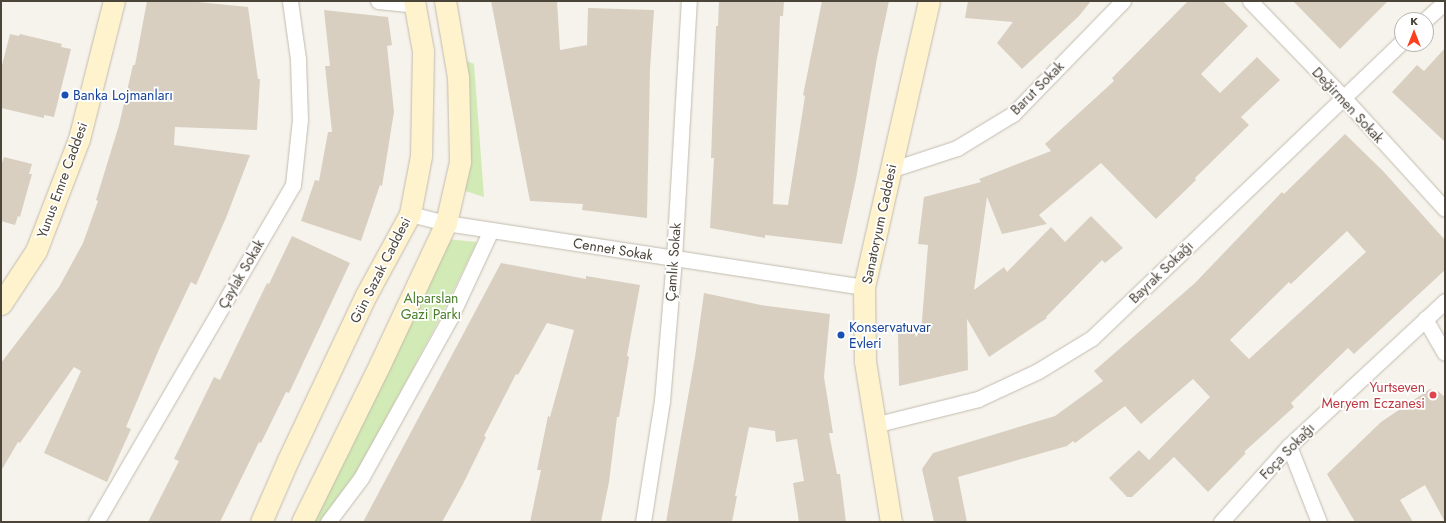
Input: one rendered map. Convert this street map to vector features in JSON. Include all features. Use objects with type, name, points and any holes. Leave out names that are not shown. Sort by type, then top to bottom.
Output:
[{"type":"main road","name":"Yunus Emre Caddesi","points":[[2,300],[36,251],[80,139],[114,1]]},
{"type":"main road","points":[[302,522],[380,364],[446,223],[460,162],[458,78],[444,1]]},
{"type":"main road","name":"Sanatoryum Caddesi","points":[[890,522],[865,361],[864,286],[930,1]]},
{"type":"main road","name":"Gün Sazak Caddesi","points":[[261,522],[288,460],[363,302],[410,214],[421,156],[423,51],[414,3]]},
{"type":"street","name":"Çaylak Sokak","points":[[96,522],[293,185],[300,120],[298,59],[290,1]]},
{"type":"street","points":[[378,1],[414,3]]},
{"type":"street","name":"Çamlık Sokak","points":[[643,522],[662,401],[674,258],[689,1]]},
{"type":"street","name":"Barut Sokak","points":[[890,170],[957,148],[1013,114],[1123,1]]},
{"type":"street","name":"Değirmen Sokak","points":[[1250,1],[1343,97],[1445,209]]},
{"type":"street","points":[[1434,12],[1445,2]]},
{"type":"street","name":"Bayrak Sokağı","points":[[874,425],[978,399],[1038,371],[1092,338],[1394,49]]},
{"type":"street","name":"Cennet Sokak","points":[[410,214],[446,223],[864,286]]},
{"type":"street","points":[[328,522],[361,478],[450,318],[491,230]]},
{"type":"street","name":"Foça Sokağı","points":[[1221,522],[1290,446],[1445,302]]},
{"type":"street","points":[[1425,319],[1445,353]]},
{"type":"street","points":[[1290,446],[1319,522]]},
{"type":"green space","points":[[459,46],[464,48],[467,61],[474,64],[484,197],[459,189]]},
{"type":"green space","name":"Alparslan Gazi Parkı","points":[[447,239],[477,242],[438,322],[360,467],[320,522],[310,522]]},
{"type":"building","points":[[147,1],[188,1],[248,7],[258,79],[260,79],[257,130],[175,127],[174,145],[250,155],[226,218],[196,285],[191,282],[160,347],[126,427],[131,429],[107,482],[44,453],[81,371],[74,367],[20,443],[18,442],[1,471],[1,363],[59,287],[83,243],[98,201],[96,200],[119,125],[133,65],[135,65]]},
{"type":"building","points":[[491,1],[557,1],[560,50],[587,45],[588,8],[654,10],[650,69],[647,218],[582,210],[583,204],[530,201]]},
{"type":"building","points":[[719,1],[784,1],[783,16],[780,16],[773,204],[788,205],[805,96],[803,95],[822,1],[889,1],[877,58],[856,179],[842,244],[765,235],[765,238],[710,228],[714,158],[711,158],[716,26],[718,26]]},
{"type":"building","points":[[968,1],[1091,1],[1079,16],[1022,69],[997,43],[1013,22],[965,18]]},
{"type":"building","points":[[1188,1],[1223,1],[1248,26],[1201,74],[1220,93],[1257,57],[1280,80],[1241,117],[1249,125],[1156,219],[1101,163],[1039,215],[1047,224],[1002,234],[987,197],[974,290],[1004,267],[1007,272],[1051,227],[1065,242],[1091,216],[1123,248],[1105,263],[1102,260],[1046,317],[1047,318],[989,357],[967,319],[968,370],[899,386],[898,333],[921,333],[928,245],[918,244],[924,197],[981,182],[979,179],[1051,151],[1045,144],[1114,81],[1112,78]]},
{"type":"building","points":[[1293,1],[1388,1],[1340,49]]},
{"type":"building","points":[[324,10],[388,17],[392,45],[387,46],[394,112],[382,186],[380,185],[361,241],[301,221],[315,180],[319,181],[328,132],[332,132],[325,66],[330,66]]},
{"type":"building","points":[[10,34],[19,36],[20,34],[62,44],[61,47],[71,49],[54,117],[44,115],[44,118],[1,108],[1,69]]},
{"type":"building","points":[[1445,48],[1445,142],[1392,92],[1417,65],[1424,71]]},
{"type":"building","points":[[1345,134],[1383,171],[1445,240],[1445,270],[1354,354],[1348,348],[1291,403],[1294,407],[1244,452],[1246,453],[1208,492],[1174,457],[1132,497],[1127,497],[1109,478],[1139,450],[1149,460],[1210,397],[1193,379],[1141,424],[1125,406],[1075,443],[1073,441],[1067,446],[958,477],[967,522],[934,522],[922,469],[933,453],[1055,416],[1103,381],[1094,371],[1195,283],[1282,192],[1284,194]],"holes":[[[1347,231],[1366,252],[1249,359],[1230,340],[1289,282],[1291,284]]]},
{"type":"building","points":[[4,157],[32,164],[29,174],[32,174],[20,217],[18,216],[15,225],[1,221],[1,166]]},
{"type":"building","points":[[292,236],[350,263],[289,393],[286,392],[261,443],[259,442],[220,522],[148,522],[179,461],[174,459],[214,377],[220,380],[267,283],[269,284]]},
{"type":"building","points":[[501,263],[586,279],[586,276],[640,285],[627,356],[629,357],[619,417],[617,417],[609,482],[601,522],[530,522],[541,470],[537,470],[548,416],[550,417],[574,330],[547,323],[518,375],[516,374],[484,436],[486,437],[463,484],[442,522],[363,522]]},
{"type":"building","points":[[704,293],[761,305],[830,314],[824,377],[833,433],[829,433],[837,474],[840,474],[846,522],[799,522],[793,483],[804,481],[797,439],[776,442],[775,431],[749,427],[735,496],[737,496],[732,522],[666,522],[695,357]]},
{"type":"building","points":[[1430,389],[1439,392],[1445,397],[1445,522],[1425,485],[1400,500],[1413,522],[1355,522],[1327,474],[1381,422]]},
{"type":"place","name":"Banka Lojmanları","points":[[65,95]]},
{"type":"place","name":"Konservatuvar Evleri","points":[[841,335]]},
{"type":"place","name":"Yurtseven Meryem Eczanesi","points":[[1433,395]]}]
